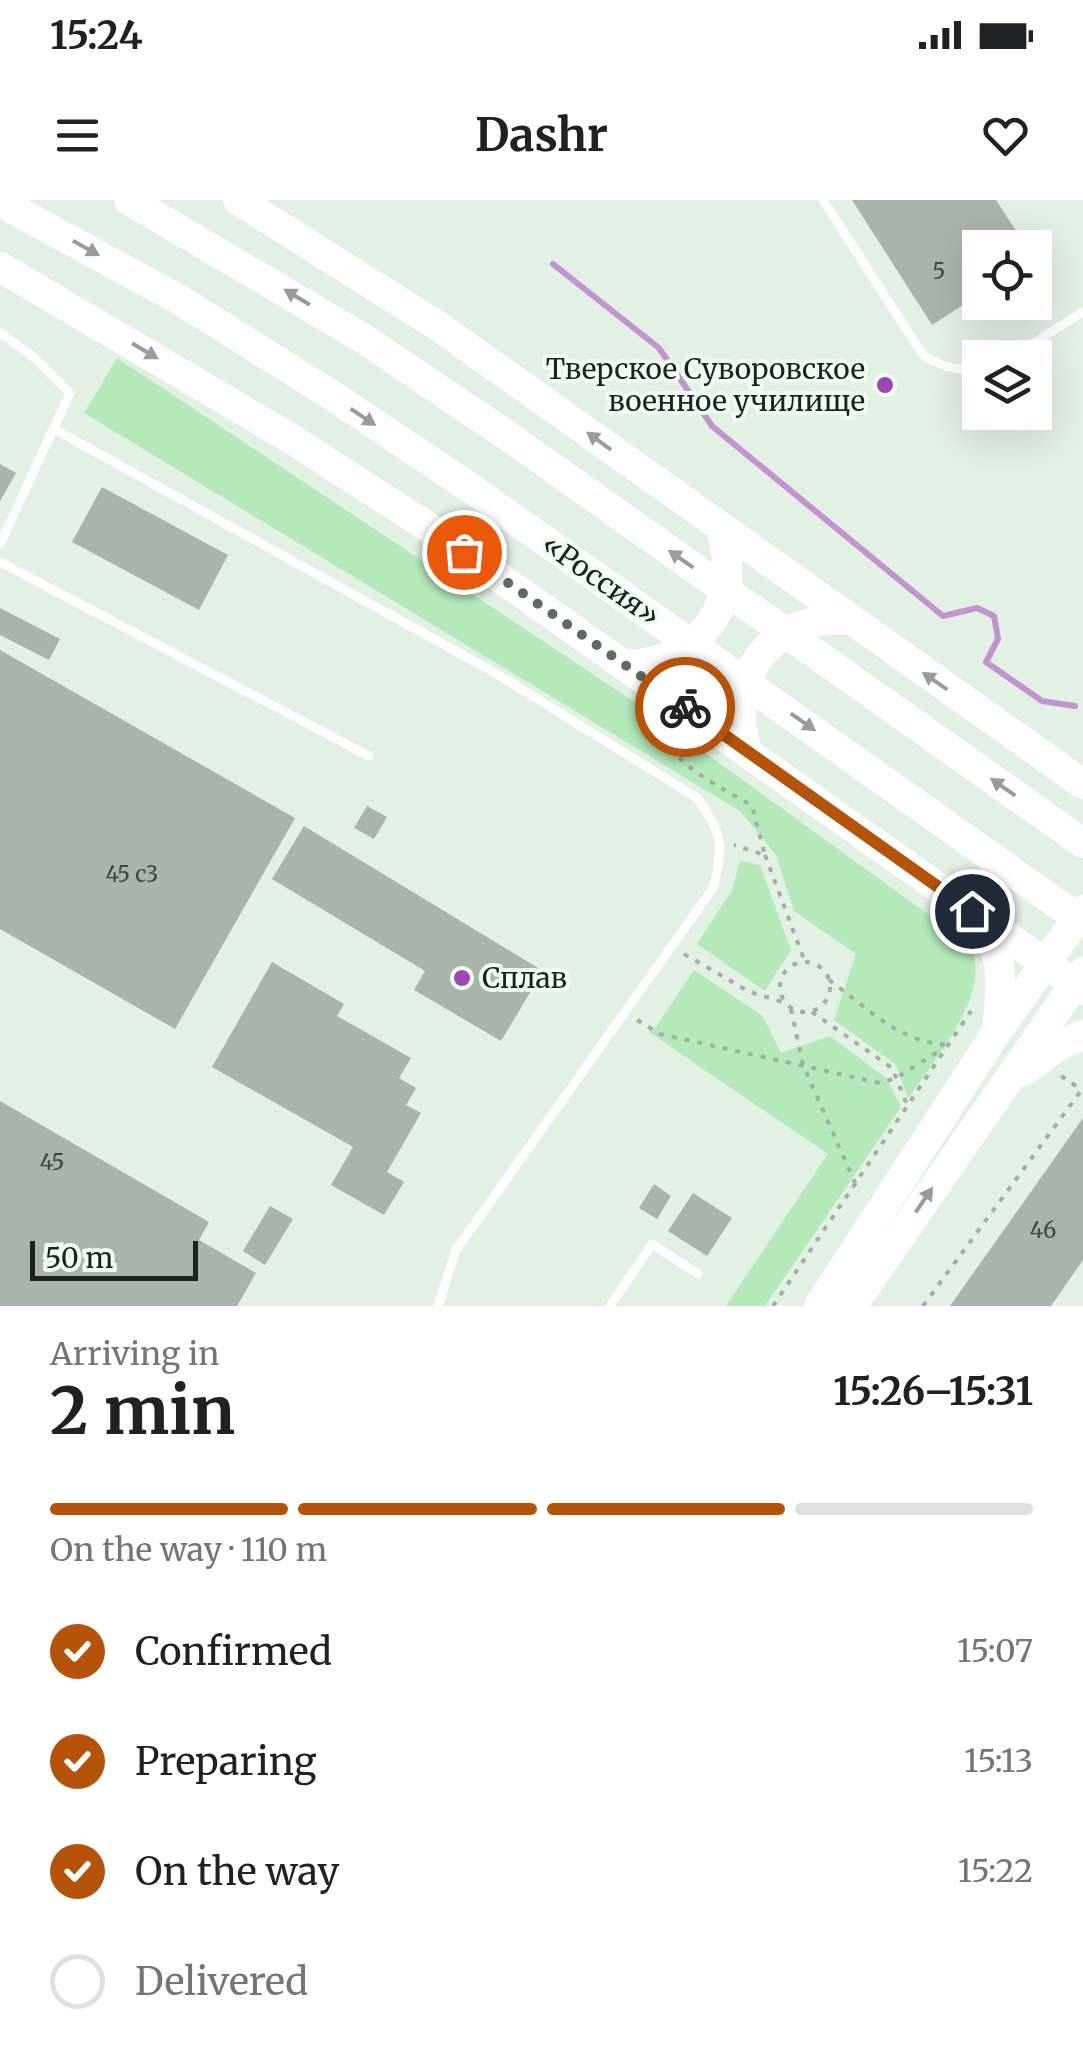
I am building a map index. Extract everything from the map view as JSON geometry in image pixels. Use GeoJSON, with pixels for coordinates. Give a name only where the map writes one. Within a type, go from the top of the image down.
{"type":"FeatureCollection","features":[{"type":"Feature","properties":{"kind":"main road"},"geometry":{"type":"LineString","coordinates":[[129,200],[290,293],[410,370],[1083,843]]}},
{"type":"Feature","properties":{"kind":"main road"},"geometry":{"type":"LineString","coordinates":[[238,200],[438,326],[1083,784]]}},
{"type":"Feature","properties":{"kind":"main road","name":"«Россия»"},"geometry":{"type":"LineString","coordinates":[[0,202],[180,300],[348,406],[815,730],[1083,922]]}},
{"type":"Feature","properties":{"kind":"main road"},"geometry":{"type":"LineString","coordinates":[[0,267],[290,438],[431,529],[1045,963],[1080,982],[1000,1090],[852,1306]]}},
{"type":"Feature","properties":{"kind":"main road"},"geometry":{"type":"LineString","coordinates":[[627,665],[655,662],[681,651],[712,622],[724,596],[728,568],[720,527]]}},
{"type":"Feature","properties":{"kind":"main road"},"geometry":{"type":"LineString","coordinates":[[746,751],[740,709],[746,681],[760,656],[793,629],[820,620],[849,620]]}},
{"type":"Feature","properties":{"kind":"main road"},"geometry":{"type":"LineString","coordinates":[[820,1306],[996,1033],[1083,910]]}},
{"type":"Feature","properties":{"kind":"main road"},"geometry":{"type":"LineString","coordinates":[[972,911],[989,934],[999,960],[1002,988],[996,1033]]}},
{"type":"Feature","properties":{"kind":"main road"},"geometry":{"type":"LineString","coordinates":[[1000,1090],[1060,1045],[1083,1036]]}},
{"type":"Feature","properties":{"kind":"lane"},"geometry":{"type":"LineString","coordinates":[[823,200],[923,354],[942,366],[962,372]]}},
{"type":"Feature","properties":{"kind":"lane"},"geometry":{"type":"LineString","coordinates":[[1038,340],[1083,312]]}},
{"type":"Feature","properties":{"kind":"lane"},"geometry":{"type":"LineString","coordinates":[[0,333],[34,356],[70,392],[0,544]]}},
{"type":"Feature","properties":{"kind":"lane"},"geometry":{"type":"LineString","coordinates":[[54,429],[497,674],[698,798],[714,819],[721,840],[713,888],[456,1250],[438,1306]]}},
{"type":"Feature","properties":{"kind":"lane"},"geometry":{"type":"LineString","coordinates":[[0,562],[369,756]]}},
{"type":"Feature","properties":{"kind":"lane"},"geometry":{"type":"LineString","coordinates":[[610,1306],[652,1244],[698,1274]]}},
{"type":"Feature","properties":{"kind":"path"},"geometry":{"type":"LineString","coordinates":[[662,714],[661,729],[669,748],[752,806],[765,855],[805,962]]}},
{"type":"Feature","properties":{"kind":"path"},"geometry":{"type":"LineString","coordinates":[[721,840],[765,855]]}},
{"type":"Feature","properties":{"kind":"path"},"geometry":{"type":"LineString","coordinates":[[672,946],[750,992],[784,1002],[792,1009],[811,1012],[892,1068],[908,1108]]}},
{"type":"Feature","properties":{"kind":"path"},"geometry":{"type":"LineString","coordinates":[[625,1012],[660,1034],[880,1082],[896,1078],[948,1046],[925,1044],[900,1034],[830,980],[818,965],[805,962],[790,966],[779,983],[784,1002]]}},
{"type":"Feature","properties":{"kind":"path"},"geometry":{"type":"LineString","coordinates":[[811,1012],[827,1000],[830,980]]}},
{"type":"Feature","properties":{"kind":"path"},"geometry":{"type":"LineString","coordinates":[[792,1009],[802,1066],[856,1185]]}},
{"type":"Feature","properties":{"kind":"path"},"geometry":{"type":"LineString","coordinates":[[923,1306],[1082,1089],[1048,1068]]}},
{"type":"Feature","properties":{"kind":"green space"},"geometry":{"type":"Polygon","coordinates":[[[117,358],[642,707],[969,944],[975,962],[968,1003],[908,1099],[896,1065],[834,1020],[856,954],[794,911],[776,855],[740,811],[84,413],[117,358]]]}},
{"type":"Feature","properties":{"kind":"green space"},"geometry":{"type":"Polygon","coordinates":[[[740,861],[760,865],[791,950],[765,991],[697,944],[732,890],[740,861]]]}},
{"type":"Feature","properties":{"kind":"green space"},"geometry":{"type":"Polygon","coordinates":[[[694,970],[763,1016],[781,1053],[830,1036],[886,1078],[901,1107],[765,1306],[726,1306],[828,1154],[649,1032],[694,970]]]}},
{"type":"Feature","properties":{"kind":"building"},"geometry":{"type":"Polygon","coordinates":[[[852,200],[996,200],[1015,230],[962,230],[962,306],[932,325],[852,200]]]}},
{"type":"Feature","properties":{"kind":"building"},"geometry":{"type":"Polygon","coordinates":[[[0,464],[16,473],[0,501],[0,464]]]}},
{"type":"Feature","properties":{"kind":"building"},"geometry":{"type":"Polygon","coordinates":[[[102,487],[228,555],[199,610],[72,542],[102,487]]]}},
{"type":"Feature","properties":{"kind":"building"},"geometry":{"type":"Polygon","coordinates":[[[0,608],[60,639],[49,660],[0,635],[0,608]]]}},
{"type":"Feature","properties":{"kind":"building"},"geometry":{"type":"Polygon","coordinates":[[[0,650],[295,818],[175,1029],[0,929],[0,650]]]}},
{"type":"Feature","properties":{"kind":"building"},"geometry":{"type":"Polygon","coordinates":[[[367,806],[387,817],[374,839],[354,828],[367,806]]]}},
{"type":"Feature","properties":{"kind":"building"},"geometry":{"type":"Polygon","coordinates":[[[304,826],[543,971],[501,1041],[414,990],[425,971],[272,879],[304,826]]]}},
{"type":"Feature","properties":{"kind":"building"},"geometry":{"type":"Polygon","coordinates":[[[272,962],[344,1004],[337,1016],[411,1058],[399,1078],[416,1088],[406,1105],[421,1113],[387,1172],[404,1182],[384,1215],[331,1185],[353,1147],[212,1067],[272,962]]]}},
{"type":"Feature","properties":{"kind":"building"},"geometry":{"type":"Polygon","coordinates":[[[0,1101],[209,1222],[199,1240],[256,1273],[237,1306],[0,1306],[0,1101]]]}},
{"type":"Feature","properties":{"kind":"building"},"geometry":{"type":"Polygon","coordinates":[[[1083,1118],[1083,1260],[1051,1306],[950,1306],[1083,1118]]]}},
{"type":"Feature","properties":{"kind":"building"},"geometry":{"type":"Polygon","coordinates":[[[654,1184],[671,1196],[657,1219],[639,1208],[654,1184]]]}},
{"type":"Feature","properties":{"kind":"building"},"geometry":{"type":"Polygon","coordinates":[[[693,1193],[732,1218],[707,1256],[668,1231],[693,1193]]]}},
{"type":"Feature","properties":{"kind":"building"},"geometry":{"type":"Polygon","coordinates":[[[270,1206],[293,1219],[265,1265],[243,1251],[270,1206]]]}},
{"type":"Feature","properties":{"kind":"waterway"},"geometry":{"type":"LineString","coordinates":[[553,264],[659,348],[712,426],[943,616],[977,608],[994,616],[998,639],[986,662],[1042,701],[1075,706]]}},
{"type":"Feature","properties":{"kind":"way so far"},"geometry":{"type":"LineString","coordinates":[[464,552],[685,707]]}},
{"type":"Feature","properties":{"kind":"place","name":"Тверское Суворовское военное училище"},"geometry":{"type":"Point","coordinates":[885,385]}},
{"type":"Feature","properties":{"kind":"place","name":"Сплав"},"geometry":{"type":"Point","coordinates":[462,978]}},
{"type":"Feature","properties":{"kind":"route"},"geometry":{"type":"LineString","coordinates":[[685,707],[972,911]]}}]}
